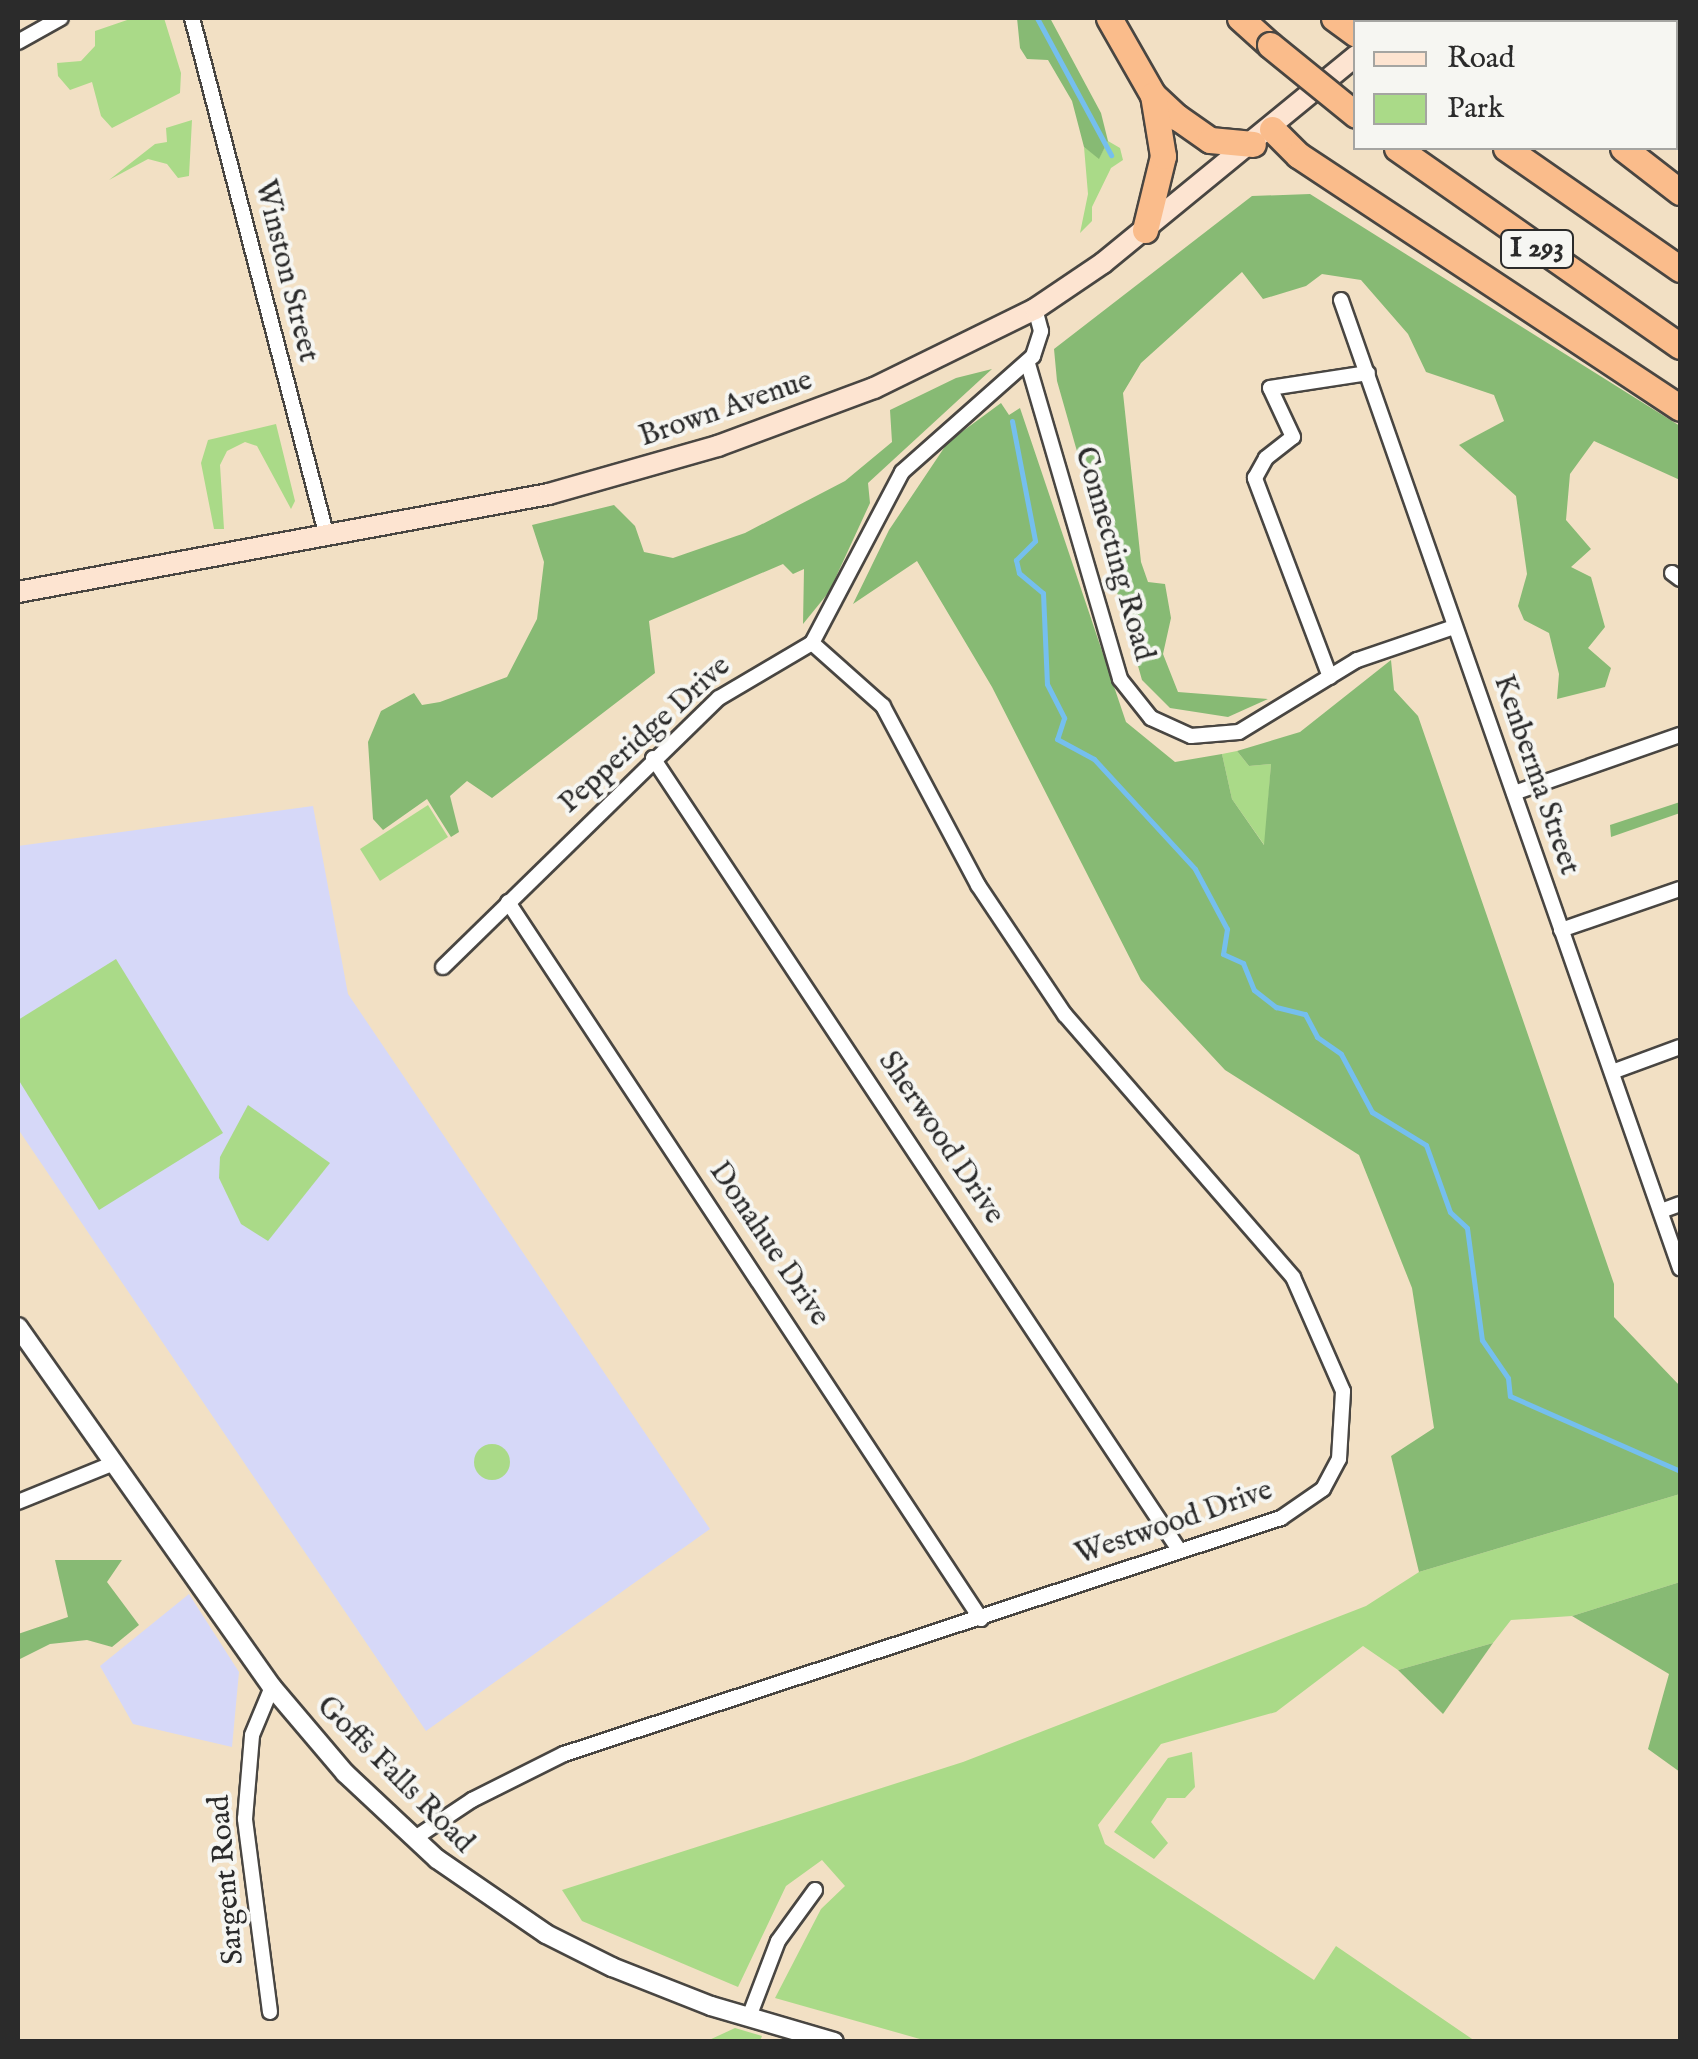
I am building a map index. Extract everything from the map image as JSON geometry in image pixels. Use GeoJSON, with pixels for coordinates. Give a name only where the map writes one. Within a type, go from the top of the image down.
{"type":"FeatureCollection","features":[{"type":"Feature","properties":{"kind":"highway"},"geometry":{"type":"LineString","coordinates":[[1109,18],[1154,95],[1198,134],[1262,136],[1298,155],[1680,408]]}},
{"type":"Feature","properties":{"kind":"highway"},"geometry":{"type":"LineString","coordinates":[[1240,18],[1353,112]]}},
{"type":"Feature","properties":{"kind":"highway"},"geometry":{"type":"LineString","coordinates":[[1145,230],[1163,156],[1154,95]]}},
{"type":"Feature","properties":{"kind":"highway","name":"I 293"},"geometry":{"type":"LineString","coordinates":[[1400,150],[1680,346]]}},
{"type":"Feature","properties":{"kind":"highway","name":"I 293"},"geometry":{"type":"LineString","coordinates":[[1509,150],[1680,269]]}},
{"type":"Feature","properties":{"kind":"highway"},"geometry":{"type":"LineString","coordinates":[[1626,150],[1680,192]]}},
{"type":"Feature","properties":{"kind":"main road","name":"Brown Avenue"},"geometry":{"type":"LineString","coordinates":[[18,592],[549,494],[718,446],[912,372],[1035,309],[1145,230],[1353,59]]}},
{"type":"Feature","properties":{"kind":"street"},"geometry":{"type":"LineString","coordinates":[[18,42],[61,18]]}},
{"type":"Feature","properties":{"kind":"street","name":"Winston Street"},"geometry":{"type":"LineString","coordinates":[[192,18],[327,537]]}},
{"type":"Feature","properties":{"kind":"street","name":"Kenberma Street"},"geometry":{"type":"LineString","coordinates":[[1342,300],[1680,1268]]}},
{"type":"Feature","properties":{"kind":"street"},"geometry":{"type":"LineString","coordinates":[[812,642],[902,472],[1028,364],[1041,331],[1035,309]]}},
{"type":"Feature","properties":{"kind":"street","name":"Connecting Road"},"geometry":{"type":"LineString","coordinates":[[1028,364],[1114,659],[1138,708],[1177,732],[1222,737],[1254,726],[1330,677],[1389,646],[1454,626]]}},
{"type":"Feature","properties":{"kind":"street"},"geometry":{"type":"LineString","coordinates":[[1330,677],[1255,478],[1266,458],[1293,437],[1270,388],[1368,372]]}},
{"type":"Feature","properties":{"kind":"street","name":"Pepperidge Drive"},"geometry":{"type":"LineString","coordinates":[[443,967],[653,758],[745,677],[812,642]]}},
{"type":"Feature","properties":{"kind":"street","name":"Westwood Drive"},"geometry":{"type":"LineString","coordinates":[[415,1838],[472,1800],[564,1754],[1281,1518],[1323,1489],[1343,1443],[1338,1375],[1275,1250],[1064,1014],[978,885],[883,706],[812,642]]}},
{"type":"Feature","properties":{"kind":"street"},"geometry":{"type":"LineString","coordinates":[[1514,793],[1680,735]]}},
{"type":"Feature","properties":{"kind":"street","name":"Sherwood Drive"},"geometry":{"type":"LineString","coordinates":[[653,758],[1179,1550]]}},
{"type":"Feature","properties":{"kind":"street"},"geometry":{"type":"LineString","coordinates":[[1561,930],[1680,889]]}},
{"type":"Feature","properties":{"kind":"street","name":"Donahue Drive"},"geometry":{"type":"LineString","coordinates":[[508,902],[981,1618]]}},
{"type":"Feature","properties":{"kind":"street"},"geometry":{"type":"LineString","coordinates":[[1612,1072],[1680,1047]]}},
{"type":"Feature","properties":{"kind":"street"},"geometry":{"type":"LineString","coordinates":[[1660,1211],[1680,1204]]}},
{"type":"Feature","properties":{"kind":"street","name":"Goffs Falls Road"},"geometry":{"type":"LineString","coordinates":[[18,1327],[272,1687],[345,1773],[415,1838],[463,1880],[546,1934],[625,1972],[749,2017],[834,2042]]}},
{"type":"Feature","properties":{"kind":"street"},"geometry":{"type":"LineString","coordinates":[[18,1502],[114,1463]]}},
{"type":"Feature","properties":{"kind":"street","name":"Sargent Road"},"geometry":{"type":"LineString","coordinates":[[270,2012],[245,1818],[252,1734],[272,1687]]}},
{"type":"Feature","properties":{"kind":"street"},"geometry":{"type":"LineString","coordinates":[[749,2017],[778,1941],[816,1890]]}},
{"type":"Feature","properties":{"kind":"shaded area"},"geometry":{"type":"Polygon","coordinates":[[[313,806],[348,994],[710,1529],[426,1731],[18,1129],[18,846],[313,806]]]}},
{"type":"Feature","properties":{"kind":"shaded area"},"geometry":{"type":"Polygon","coordinates":[[[189,1594],[239,1672],[232,1747],[133,1724],[100,1666],[189,1594]]]}},
{"type":"Feature","properties":{"kind":"green space"},"geometry":{"type":"Polygon","coordinates":[[[133,18],[164,18],[181,73],[180,93],[112,128],[101,116],[92,82],[70,90],[58,76],[57,63],[81,61],[95,46],[95,31],[133,18]]]}},
{"type":"Feature","properties":{"kind":"green space"},"geometry":{"type":"Polygon","coordinates":[[[1017,18],[1050,18],[1101,113],[1108,141],[1099,159],[1084,147],[1072,101],[1048,60],[1027,59],[1020,48],[1017,18]]]}},
{"type":"Feature","properties":{"kind":"green space"},"geometry":{"type":"Polygon","coordinates":[[[192,120],[189,176],[178,178],[167,164],[148,159],[109,180],[155,144],[167,142],[166,128],[192,120]]]}},
{"type":"Feature","properties":{"kind":"green space"},"geometry":{"type":"Polygon","coordinates":[[[1108,141],[1120,148],[1123,160],[1111,168],[1092,207],[1092,221],[1080,233],[1088,194],[1084,147],[1099,158],[1108,141]]]}},
{"type":"Feature","properties":{"kind":"green space"},"geometry":{"type":"Polygon","coordinates":[[[1310,194],[1680,426],[1680,480],[1594,441],[1570,474],[1566,520],[1591,549],[1571,567],[1591,577],[1605,627],[1588,648],[1611,668],[1605,687],[1557,699],[1559,674],[1549,633],[1524,620],[1518,606],[1527,574],[1516,496],[1459,445],[1504,421],[1494,395],[1426,372],[1408,334],[1361,280],[1322,274],[1306,286],[1263,299],[1242,272],[1141,363],[1123,393],[1141,562],[1148,582],[1165,584],[1171,618],[1163,654],[1178,692],[1268,699],[1228,717],[1170,708],[1142,680],[1057,381],[1054,349],[1252,196],[1310,194]]]}},
{"type":"Feature","properties":{"kind":"green space"},"geometry":{"type":"Polygon","coordinates":[[[992,369],[868,483],[870,503],[829,592],[803,624],[804,569],[793,574],[783,564],[649,621],[655,673],[492,798],[467,781],[450,796],[459,832],[451,837],[427,799],[383,830],[373,819],[368,742],[381,711],[414,693],[422,705],[440,702],[507,677],[537,619],[544,562],[532,525],[614,505],[635,526],[644,552],[673,558],[745,533],[845,481],[892,442],[890,410],[956,378],[992,369]]]}},
{"type":"Feature","properties":{"kind":"green space"},"geometry":{"type":"Polygon","coordinates":[[[1001,403],[1009,415],[1020,408],[1126,722],[1175,762],[1222,754],[1232,799],[1264,845],[1271,764],[1249,766],[1237,751],[1300,732],[1391,660],[1394,690],[1418,716],[1614,1284],[1614,1317],[1680,1386],[1680,1494],[1419,1572],[1391,1456],[1434,1428],[1412,1288],[1359,1155],[1225,1070],[1141,980],[992,687],[917,561],[853,604],[889,530],[948,442],[1001,403]]]}},
{"type":"Feature","properties":{"kind":"green space"},"geometry":{"type":"Polygon","coordinates":[[[276,424],[295,501],[291,509],[257,446],[245,442],[227,451],[220,465],[224,529],[214,529],[201,463],[208,440],[276,424]]]}},
{"type":"Feature","properties":{"kind":"green space"},"geometry":{"type":"Polygon","coordinates":[[[1237,751],[1249,766],[1271,764],[1265,846],[1232,799],[1222,754],[1237,751]]]}},
{"type":"Feature","properties":{"kind":"green space"},"geometry":{"type":"Polygon","coordinates":[[[1680,802],[1680,813],[1611,837],[1610,825],[1680,802]]]}},
{"type":"Feature","properties":{"kind":"green space"},"geometry":{"type":"Polygon","coordinates":[[[428,805],[448,837],[380,881],[360,849],[428,805]]]}},
{"type":"Feature","properties":{"kind":"green space"},"geometry":{"type":"Polygon","coordinates":[[[116,959],[223,1133],[99,1210],[18,1079],[18,1020],[116,959]]]}},
{"type":"Feature","properties":{"kind":"green space"},"geometry":{"type":"Polygon","coordinates":[[[248,1105],[330,1163],[268,1241],[241,1224],[219,1178],[220,1157],[248,1105]]]}},
{"type":"Feature","properties":{"kind":"green space"},"geometry":{"type":"Polygon","coordinates":[[[492,1444],[505,1449],[510,1462],[505,1475],[492,1480],[479,1475],[474,1462],[479,1449],[492,1444]]]}},
{"type":"Feature","properties":{"kind":"green space"},"geometry":{"type":"Polygon","coordinates":[[[1680,1494],[1680,1582],[1572,1616],[1511,1620],[1493,1643],[1398,1670],[1363,1646],[1276,1712],[1161,1744],[1098,1825],[1105,1844],[1314,1980],[1336,1946],[1475,2041],[927,2041],[775,1998],[821,1909],[845,1886],[822,1860],[786,1886],[738,1987],[582,1921],[562,1890],[963,1762],[1366,1606],[1419,1572],[1680,1494]]]}},
{"type":"Feature","properties":{"kind":"green space"},"geometry":{"type":"Polygon","coordinates":[[[55,1560],[122,1560],[107,1582],[139,1625],[112,1647],[87,1640],[50,1644],[18,1660],[18,1634],[68,1617],[55,1560]]]}},
{"type":"Feature","properties":{"kind":"green space"},"geometry":{"type":"Polygon","coordinates":[[[1680,1582],[1680,1772],[1648,1749],[1669,1674],[1572,1616],[1680,1582]]]}},
{"type":"Feature","properties":{"kind":"green space"},"geometry":{"type":"Polygon","coordinates":[[[1493,1643],[1443,1714],[1398,1670],[1493,1643]]]}},
{"type":"Feature","properties":{"kind":"green space"},"geometry":{"type":"Polygon","coordinates":[[[1192,1752],[1195,1787],[1185,1798],[1167,1798],[1151,1822],[1168,1843],[1154,1859],[1114,1832],[1168,1758],[1192,1752]]]}},
{"type":"Feature","properties":{"kind":"green space"},"geometry":{"type":"Polygon","coordinates":[[[735,2028],[762,2036],[760,2041],[707,2041],[735,2028]]]}},
{"type":"Feature","properties":{"kind":"waterway"},"geometry":{"type":"LineString","coordinates":[[1037,18],[1111,155]]}},
{"type":"Feature","properties":{"kind":"waterway"},"geometry":{"type":"LineString","coordinates":[[1012,421],[1035,541],[1016,560],[1019,573],[1043,593],[1047,684],[1064,718],[1057,739],[1094,759],[1195,869],[1227,929],[1223,954],[1243,963],[1254,990],[1276,1007],[1305,1014],[1317,1037],[1341,1054],[1372,1112],[1426,1145],[1450,1212],[1467,1228],[1482,1340],[1508,1378],[1510,1396],[1680,1471]]}}]}
